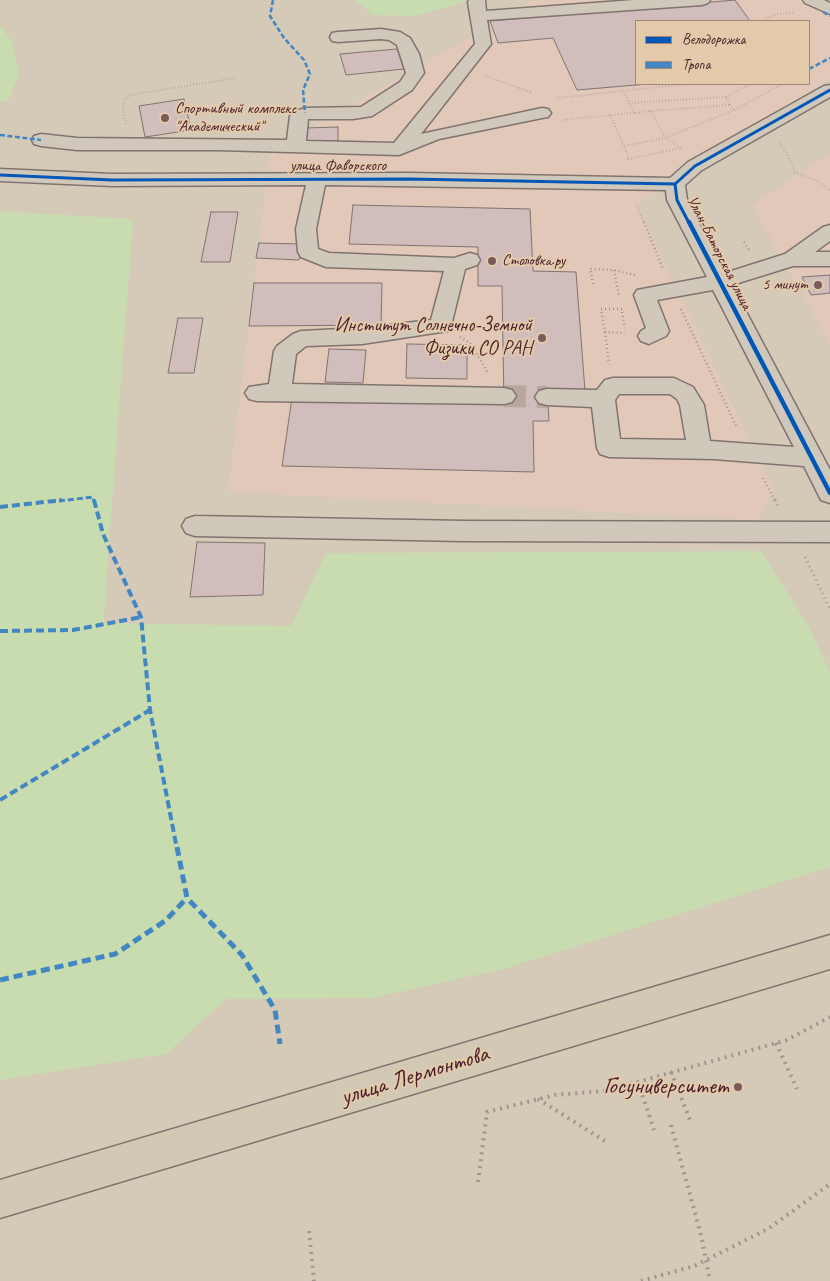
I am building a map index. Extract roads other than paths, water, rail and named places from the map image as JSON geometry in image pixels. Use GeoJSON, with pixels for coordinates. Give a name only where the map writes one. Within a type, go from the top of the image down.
{"type":"FeatureCollection","features":[{"type":"Feature","properties":{"kind":"main road","name":"улица Лермонтова"},"geometry":{"type":"LineString","coordinates":[[0,1199],[830,952]]}},
{"type":"Feature","properties":{"kind":"street"},"geometry":{"type":"LineString","coordinates":[[399,149],[483,44],[481,8],[702,0]]}},
{"type":"Feature","properties":{"kind":"street"},"geometry":{"type":"LineString","coordinates":[[810,0],[830,9]]}},
{"type":"Feature","properties":{"kind":"street"},"geometry":{"type":"LineString","coordinates":[[296,146],[300,116],[305,112],[353,114],[366,112],[406,86],[415,73],[410,54],[404,42],[394,36],[381,34],[338,37]]}},
{"type":"Feature","properties":{"kind":"street","name":"Улан-Баторская улица"},"geometry":{"type":"LineString","coordinates":[[830,90],[695,166],[675,184],[677,200],[830,493]]}},
{"type":"Feature","properties":{"kind":"street"},"geometry":{"type":"LineString","coordinates":[[41,140],[76,144],[399,149],[434,135],[541,105]]}},
{"type":"Feature","properties":{"kind":"street"},"geometry":{"type":"LineString","coordinates":[[399,149],[409,179]]}},
{"type":"Feature","properties":{"kind":"street","name":"улица Фаворского"},"geometry":{"type":"LineString","coordinates":[[0,176],[112,180],[409,179],[675,184]]}},
{"type":"Feature","properties":{"kind":"street"},"geometry":{"type":"LineString","coordinates":[[280,392],[285,351],[301,339],[362,336],[440,326],[463,263],[326,260],[308,252],[306,228],[317,179]]}},
{"type":"Feature","properties":{"kind":"street"},"geometry":{"type":"LineString","coordinates":[[792,259],[830,231]]}},
{"type":"Feature","properties":{"kind":"street"},"geometry":{"type":"LineString","coordinates":[[649,336],[658,331],[642,285],[672,291],[719,282],[792,259],[830,259]]}},
{"type":"Feature","properties":{"kind":"street"},"geometry":{"type":"LineString","coordinates":[[699,449],[692,405],[685,393],[674,386],[613,386],[603,399],[609,448],[699,449],[812,458]]}},
{"type":"Feature","properties":{"kind":"street"},"geometry":{"type":"LineString","coordinates":[[257,393],[500,396]]}},
{"type":"Feature","properties":{"kind":"street"},"geometry":{"type":"LineString","coordinates":[[547,397],[603,399]]}},
{"type":"Feature","properties":{"kind":"street"},"geometry":{"type":"LineString","coordinates":[[195,526],[464,531],[830,532]]}},
{"type":"Feature","properties":{"kind":"tunnel"},"geometry":{"type":"LineString","coordinates":[[504,396],[547,397]]}},
{"type":"Feature","properties":{"kind":"place","name":"Спортивный комплекс \"Академический\""},"geometry":{"type":"Point","coordinates":[165,118]}},
{"type":"Feature","properties":{"kind":"place","name":"Столовка.ру"},"geometry":{"type":"Point","coordinates":[492,261]}},
{"type":"Feature","properties":{"kind":"place","name":"5 минут"},"geometry":{"type":"Point","coordinates":[818,285]}},
{"type":"Feature","properties":{"kind":"place","name":"Институт Солнечно-Земной Физики СО РАН"},"geometry":{"type":"Point","coordinates":[542,338]}},
{"type":"Feature","properties":{"kind":"place","name":"Госуниверситет"},"geometry":{"type":"Point","coordinates":[738,1087]}}]}
